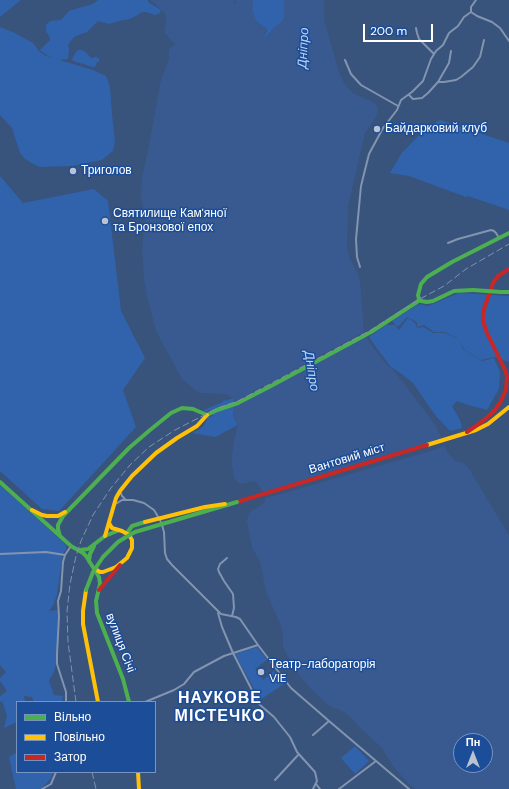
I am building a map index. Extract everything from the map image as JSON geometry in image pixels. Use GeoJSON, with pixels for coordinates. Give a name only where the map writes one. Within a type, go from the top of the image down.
{"type":"FeatureCollection","features":[{"type":"Feature","properties":{"kind":"main road"},"geometry":{"type":"LineString","coordinates":[[419,301],[419,288],[427,277],[452,262],[509,233]]}},
{"type":"Feature","properties":{"kind":"main road"},"geometry":{"type":"LineString","coordinates":[[462,435],[483,421],[494,411],[500,403],[506,390],[506,370],[492,344],[483,321],[483,316],[493,283],[498,276],[509,269]]}},
{"type":"Feature","properties":{"kind":"main road"},"geometry":{"type":"LineString","coordinates":[[62,539],[59,535],[58,525],[63,516],[129,448],[171,414],[182,408],[187,408],[206,414],[238,403],[371,332],[419,301],[433,301],[454,291],[474,290],[509,292]]}},
{"type":"Feature","properties":{"kind":"main road"},"geometry":{"type":"LineString","coordinates":[[462,435],[488,424],[509,407]]}},
{"type":"Feature","properties":{"kind":"main road"},"geometry":{"type":"LineString","coordinates":[[105,536],[113,506],[120,491],[132,476],[146,462],[177,438],[197,426],[205,418],[206,414]]}},
{"type":"Feature","properties":{"kind":"main road","name":"Вантовий міст"},"geometry":{"type":"LineString","coordinates":[[237,502],[462,435]]}},
{"type":"Feature","properties":{"kind":"main road"},"geometry":{"type":"LineString","coordinates":[[0,482],[62,539],[86,556],[93,568],[97,571],[103,572],[124,562]]}},
{"type":"Feature","properties":{"kind":"main road"},"geometry":{"type":"LineString","coordinates":[[127,534],[132,526],[205,507],[237,502]]}},
{"type":"Feature","properties":{"kind":"main road"},"geometry":{"type":"LineString","coordinates":[[98,701],[85,638],[83,611],[86,590],[93,572],[103,557],[118,542],[135,532],[237,502]]}},
{"type":"Feature","properties":{"kind":"main road"},"geometry":{"type":"LineString","coordinates":[[27,506],[35,512],[47,516],[58,516],[68,511]]}},
{"type":"Feature","properties":{"kind":"main road"},"geometry":{"type":"LineString","coordinates":[[98,591],[124,562],[130,553],[132,544],[130,537],[127,534],[119,530],[114,530],[110,527],[109,520]]}},
{"type":"Feature","properties":{"kind":"main road"},"geometry":{"type":"LineString","coordinates":[[79,550],[88,549],[105,536],[119,530]]}},
{"type":"Feature","properties":{"kind":"main road"},"geometry":{"type":"LineString","coordinates":[[89,562],[90,554],[96,543]]}},
{"type":"Feature","properties":{"kind":"main road","name":"вулиця Січі"},"geometry":{"type":"LineString","coordinates":[[93,568],[100,580],[96,601],[97,613],[123,679],[129,701]]}},
{"type":"Feature","properties":{"kind":"main road"},"geometry":{"type":"LineString","coordinates":[[138,773],[139,789]]}},
{"type":"Feature","properties":{"kind":"street"},"geometry":{"type":"LineString","coordinates":[[360,267],[357,257],[356,239],[361,186],[369,154],[383,128],[392,118],[403,99],[415,90],[423,81],[434,54],[443,44],[449,33],[458,26],[464,17],[470,12],[471,7],[476,0]]}},
{"type":"Feature","properties":{"kind":"street"},"geometry":{"type":"LineString","coordinates":[[470,12],[492,22],[500,28],[509,41]]}},
{"type":"Feature","properties":{"kind":"street"},"geometry":{"type":"LineString","coordinates":[[416,28],[420,39],[434,54]]}},
{"type":"Feature","properties":{"kind":"street"},"geometry":{"type":"LineString","coordinates":[[438,82],[456,80],[473,67],[480,57],[484,40]]}},
{"type":"Feature","properties":{"kind":"street"},"geometry":{"type":"LineString","coordinates":[[408,95],[413,99],[422,98],[428,93],[438,82],[449,64],[451,51]]}},
{"type":"Feature","properties":{"kind":"street"},"geometry":{"type":"LineString","coordinates":[[345,60],[352,74],[361,85],[398,106]]}},
{"type":"Feature","properties":{"kind":"street"},"geometry":{"type":"LineString","coordinates":[[448,243],[491,230],[494,230],[499,238]]}},
{"type":"Feature","properties":{"kind":"street"},"geometry":{"type":"LineString","coordinates":[[120,491],[126,500]]}},
{"type":"Feature","properties":{"kind":"street"},"geometry":{"type":"LineString","coordinates":[[113,506],[117,502],[133,500],[154,510],[162,525],[164,532],[164,548],[167,559],[172,565],[218,611],[222,614],[240,619],[291,688],[409,789]]}},
{"type":"Feature","properties":{"kind":"street"},"geometry":{"type":"LineString","coordinates":[[66,701],[66,692],[58,669],[58,601],[61,590],[63,562],[65,555],[71,546]]}},
{"type":"Feature","properties":{"kind":"street"},"geometry":{"type":"LineString","coordinates":[[0,554],[46,552],[65,555]]}},
{"type":"Feature","properties":{"kind":"street"},"geometry":{"type":"LineString","coordinates":[[227,558],[222,562],[218,569],[233,594],[234,608],[232,616]]}},
{"type":"Feature","properties":{"kind":"street"},"geometry":{"type":"LineString","coordinates":[[218,611],[222,627],[233,653],[259,704],[274,717],[290,737],[299,754],[315,772],[317,781],[313,789]]}},
{"type":"Feature","properties":{"kind":"street"},"geometry":{"type":"LineString","coordinates":[[147,701],[174,690],[184,684],[194,672],[224,656],[258,644]]}},
{"type":"Feature","properties":{"kind":"street"},"geometry":{"type":"LineString","coordinates":[[313,735],[329,721]]}},
{"type":"Feature","properties":{"kind":"street"},"geometry":{"type":"LineString","coordinates":[[275,780],[299,754]]}},
{"type":"Feature","properties":{"kind":"street"},"geometry":{"type":"LineString","coordinates":[[339,789],[376,761]]}},
{"type":"Feature","properties":{"kind":"street"},"geometry":{"type":"LineString","coordinates":[[42,789],[51,784],[56,773]]}},
{"type":"Feature","properties":{"kind":"street"},"geometry":{"type":"LineString","coordinates":[[316,784],[320,789]]}},
{"type":"Feature","properties":{"kind":"shaded area"},"geometry":{"type":"Polygon","coordinates":[[[0,0],[21,0],[0,17],[0,0]]]}},
{"type":"Feature","properties":{"kind":"shaded area"},"geometry":{"type":"Polygon","coordinates":[[[98,0],[148,0],[148,2],[161,10],[160,13],[155,15],[142,12],[129,19],[109,24],[98,21],[87,32],[74,37],[68,45],[68,59],[58,60],[48,56],[40,50],[50,40],[49,35],[46,32],[46,25],[50,21],[61,20],[69,11],[93,4],[98,0]]]}},
{"type":"Feature","properties":{"kind":"shaded area"},"geometry":{"type":"Polygon","coordinates":[[[253,0],[284,0],[283,21],[266,37],[263,37],[267,31],[266,28],[255,19],[253,13],[253,0]]]}},
{"type":"Feature","properties":{"kind":"shaded area"},"geometry":{"type":"Polygon","coordinates":[[[0,27],[33,43],[39,51],[46,56],[93,70],[106,76],[110,87],[115,141],[113,151],[102,160],[72,166],[40,167],[25,159],[20,153],[12,128],[0,115],[0,27]]]}},
{"type":"Feature","properties":{"kind":"shaded area"},"geometry":{"type":"Polygon","coordinates":[[[78,50],[86,52],[91,58],[99,58],[99,62],[97,62],[95,67],[93,67],[73,61],[72,59],[78,50]]]}},
{"type":"Feature","properties":{"kind":"shaded area"},"geometry":{"type":"Polygon","coordinates":[[[440,120],[509,143],[509,210],[468,196],[466,197],[409,176],[390,173],[401,154],[424,130],[440,120]]]}},
{"type":"Feature","properties":{"kind":"shaded area"},"geometry":{"type":"Polygon","coordinates":[[[0,176],[23,203],[94,189],[108,201],[121,311],[145,358],[123,390],[136,427],[59,511],[42,509],[0,471],[0,176]]]}},
{"type":"Feature","properties":{"kind":"shaded area"},"geometry":{"type":"Polygon","coordinates":[[[459,293],[509,296],[509,362],[494,357],[481,360],[464,349],[459,341],[463,349],[482,361],[494,358],[500,372],[499,389],[487,410],[457,401],[452,406],[461,422],[462,428],[450,431],[435,415],[413,383],[391,367],[369,337],[386,325],[395,325],[399,330],[408,318],[415,323],[417,328],[424,327],[433,333],[445,333],[458,339],[445,332],[434,332],[424,325],[417,327],[417,322],[407,317],[398,327],[392,321],[419,304],[428,306],[459,293]]]}},
{"type":"Feature","properties":{"kind":"shaded area"},"geometry":{"type":"Polygon","coordinates":[[[224,399],[226,401],[233,399],[233,415],[238,425],[215,437],[192,433],[202,428],[208,417],[213,416],[210,410],[205,412],[204,410],[223,402],[224,399]]]}},
{"type":"Feature","properties":{"kind":"shaded area"},"geometry":{"type":"Polygon","coordinates":[[[0,485],[66,545],[66,550],[62,555],[57,594],[54,604],[49,611],[58,610],[57,659],[54,672],[49,681],[54,695],[63,696],[62,701],[34,701],[32,697],[24,696],[25,701],[16,701],[16,722],[4,728],[7,715],[2,701],[0,702],[0,696],[7,691],[0,681],[0,678],[6,672],[0,665],[0,485]]]}},
{"type":"Feature","properties":{"kind":"shaded area"},"geometry":{"type":"Polygon","coordinates":[[[257,647],[267,660],[255,669],[263,680],[274,671],[284,684],[260,700],[235,654],[257,647]]]}},
{"type":"Feature","properties":{"kind":"shaded area"},"geometry":{"type":"Polygon","coordinates":[[[355,746],[369,761],[355,774],[341,758],[355,746]]]}},
{"type":"Feature","properties":{"kind":"shaded area"},"geometry":{"type":"Polygon","coordinates":[[[16,753],[16,773],[53,773],[51,778],[40,789],[16,789],[9,757],[16,753]]]}},
{"type":"Feature","properties":{"kind":"water","name":"Дніпро"},"geometry":{"type":"Polygon","coordinates":[[[150,0],[234,0],[253,0],[253,13],[255,19],[267,29],[263,36],[266,37],[283,21],[284,0],[324,0],[325,24],[340,75],[346,86],[353,93],[373,102],[377,106],[377,115],[365,133],[348,207],[347,248],[350,259],[360,281],[364,332],[368,340],[385,363],[403,382],[436,426],[448,453],[456,462],[462,462],[468,467],[509,535],[509,789],[416,789],[408,783],[393,766],[382,748],[349,716],[344,712],[328,705],[311,689],[299,675],[285,651],[281,626],[266,592],[260,561],[252,548],[247,521],[252,510],[263,504],[265,499],[256,482],[253,481],[243,484],[239,483],[234,478],[232,456],[238,425],[234,420],[233,415],[233,399],[228,395],[223,394],[200,393],[182,379],[156,331],[147,296],[144,280],[142,251],[145,217],[141,197],[142,177],[161,79],[169,60],[169,50],[175,45],[164,32],[166,21],[165,13],[150,0]]]}},
{"type":"Feature","properties":{"kind":"pier"},"geometry":{"type":"Polygon","coordinates":[[[366,331],[368,335],[241,404],[232,407],[231,403],[366,331]]]}},
{"type":"Feature","properties":{"kind":"pier"},"geometry":{"type":"Polygon","coordinates":[[[444,438],[447,445],[434,450],[263,499],[260,493],[444,438]]]}},
{"type":"Feature","properties":{"kind":"railway"},"geometry":{"type":"LineString","coordinates":[[76,701],[68,642],[67,611],[70,584],[76,556],[93,515],[111,488],[130,465],[149,447],[175,430],[218,408],[238,401],[371,330],[418,300],[444,286],[466,269],[509,244]]}},
{"type":"Feature","properties":{"kind":"railway"},"geometry":{"type":"LineString","coordinates":[[92,773],[96,789]]}},
{"type":"Feature","properties":{"kind":"traffic: fast"},"geometry":{"type":"LineString","coordinates":[[473,290],[454,291],[433,301],[427,302],[421,301],[418,295],[421,284],[427,277],[452,262],[509,233]]}},
{"type":"Feature","properties":{"kind":"traffic: fast"},"geometry":{"type":"LineString","coordinates":[[473,290],[501,292]]}},
{"type":"Feature","properties":{"kind":"traffic: fast"},"geometry":{"type":"LineString","coordinates":[[501,292],[509,292]]}},
{"type":"Feature","properties":{"kind":"traffic: fast"},"geometry":{"type":"LineString","coordinates":[[207,415],[238,403],[271,386],[371,332],[420,300]]}},
{"type":"Feature","properties":{"kind":"traffic: fast"},"geometry":{"type":"LineString","coordinates":[[60,536],[58,525],[63,516],[129,448],[150,430],[171,413],[182,408],[193,409],[207,415]]}},
{"type":"Feature","properties":{"kind":"traffic: fast"},"geometry":{"type":"LineString","coordinates":[[0,482],[71,546],[83,553],[99,577],[100,584],[96,601],[97,613],[123,679],[129,701]]}},
{"type":"Feature","properties":{"kind":"traffic: fast"},"geometry":{"type":"LineString","coordinates":[[86,590],[93,572],[103,557],[118,542],[126,537],[135,532],[237,502]]}},
{"type":"Feature","properties":{"kind":"traffic: fast"},"geometry":{"type":"LineString","coordinates":[[127,533],[132,526],[145,522]]}},
{"type":"Feature","properties":{"kind":"traffic: fast"},"geometry":{"type":"LineString","coordinates":[[80,550],[88,549],[105,536],[117,531]]}},
{"type":"Feature","properties":{"kind":"traffic: fast"},"geometry":{"type":"LineString","coordinates":[[89,561],[90,554],[94,546]]}},
{"type":"Feature","properties":{"kind":"traffic: slow"},"geometry":{"type":"LineString","coordinates":[[427,445],[476,430],[488,424],[509,407]]}},
{"type":"Feature","properties":{"kind":"traffic: slow"},"geometry":{"type":"LineString","coordinates":[[105,536],[116,498],[132,476],[156,453],[197,426],[207,415]]}},
{"type":"Feature","properties":{"kind":"traffic: slow"},"geometry":{"type":"LineString","coordinates":[[145,522],[205,507],[225,504]]}},
{"type":"Feature","properties":{"kind":"traffic: slow"},"geometry":{"type":"LineString","coordinates":[[32,510],[47,516],[58,516],[65,512]]}},
{"type":"Feature","properties":{"kind":"traffic: slow"},"geometry":{"type":"LineString","coordinates":[[95,569],[103,572],[116,567],[127,558],[132,548],[132,540],[129,535],[112,528],[109,523]]}},
{"type":"Feature","properties":{"kind":"traffic: slow"},"geometry":{"type":"LineString","coordinates":[[86,590],[83,624],[98,701]]}},
{"type":"Feature","properties":{"kind":"traffic: slow"},"geometry":{"type":"LineString","coordinates":[[138,773],[139,789]]}},
{"type":"Feature","properties":{"kind":"traffic: jam"},"geometry":{"type":"LineString","coordinates":[[467,432],[494,411],[500,403],[506,390],[507,376],[487,333],[483,316],[493,283],[498,276],[509,269]]}},
{"type":"Feature","properties":{"kind":"traffic: jam"},"geometry":{"type":"LineString","coordinates":[[237,502],[427,445]]}},
{"type":"Feature","properties":{"kind":"traffic: jam"},"geometry":{"type":"LineString","coordinates":[[99,590],[120,565]]}},
{"type":"Feature","properties":{"kind":"place","name":"Байдарковий клуб"},"geometry":{"type":"Point","coordinates":[377,129]}},
{"type":"Feature","properties":{"kind":"place","name":"Триголов"},"geometry":{"type":"Point","coordinates":[73,171]}},
{"type":"Feature","properties":{"kind":"place","name":"Святилище Кам'яної та Бронзової епох"},"geometry":{"type":"Point","coordinates":[105,221]}},
{"type":"Feature","properties":{"kind":"place","name":"Театр-лабораторія VIE"},"geometry":{"type":"Point","coordinates":[261,672]}},
{"type":"Feature","properties":{"kind":"district","name":"НАУКОВЕ МІСТЕЧКО"},"geometry":{"type":"Point","coordinates":[220,708]}}]}
